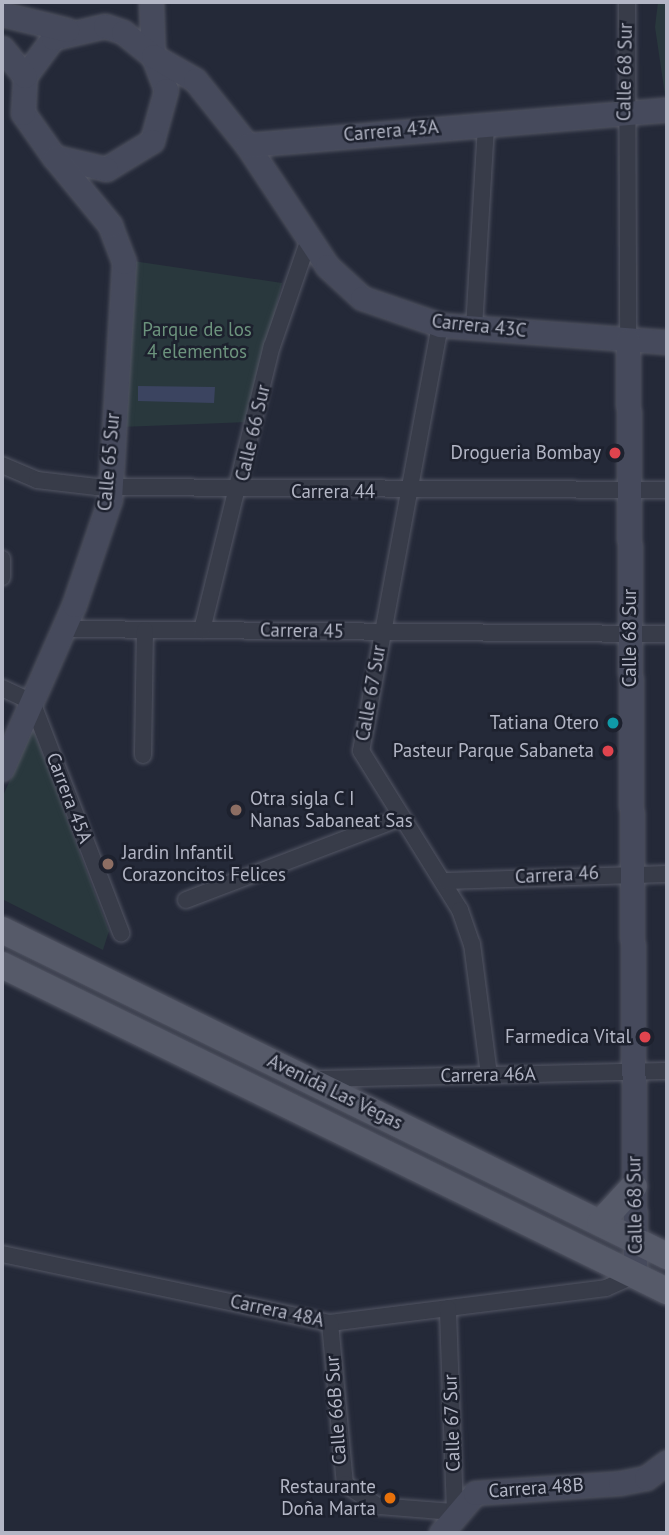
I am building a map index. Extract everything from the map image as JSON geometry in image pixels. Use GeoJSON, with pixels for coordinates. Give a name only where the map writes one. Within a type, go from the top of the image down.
{"type":"FeatureCollection","features":[{"type":"Feature","properties":{"kind":"main road","name":"Avenida Las Vegas"},"geometry":{"type":"LineString","coordinates":[[2,930],[667,1256]]}},
{"type":"Feature","properties":{"kind":"main road","name":"Avenida Las Vegas"},"geometry":{"type":"LineString","coordinates":[[2,965],[667,1291]]}},
{"type":"Feature","properties":{"kind":"main road"},"geometry":{"type":"LineString","coordinates":[[600,1223],[635,1186]]}},
{"type":"Feature","properties":{"kind":"street"},"geometry":{"type":"LineString","coordinates":[[67,30],[41,48],[25,76],[23,113],[54,158],[106,169],[152,141],[166,99],[153,56],[151,2]]}},
{"type":"Feature","properties":{"kind":"street","name":"Calle 68 Sur"},"geometry":{"type":"LineString","coordinates":[[627,2],[623,114],[628,340],[635,1275]]}},
{"type":"Feature","properties":{"kind":"street"},"geometry":{"type":"LineString","coordinates":[[2,14],[67,30],[114,29],[195,80],[247,145]]}},
{"type":"Feature","properties":{"kind":"street"},"geometry":{"type":"LineString","coordinates":[[2,48],[25,76]]}},
{"type":"Feature","properties":{"kind":"street","name":"Carrera 43A"},"geometry":{"type":"LineString","coordinates":[[247,145],[667,110]]}},
{"type":"Feature","properties":{"kind":"street"},"geometry":{"type":"LineString","coordinates":[[474,328],[486,124]]}},
{"type":"Feature","properties":{"kind":"street","name":"Carrera 43C"},"geometry":{"type":"LineString","coordinates":[[247,145],[327,266],[362,298],[440,325],[667,342]]}},
{"type":"Feature","properties":{"kind":"street","name":"Calle 65 Sur"},"geometry":{"type":"LineString","coordinates":[[2,768],[64,629],[108,507],[110,487],[124,262],[110,225],[54,158]]}},
{"type":"Feature","properties":{"kind":"street","name":"Calle 66 Sur"},"geometry":{"type":"LineString","coordinates":[[202,630],[240,489],[272,346],[309,239]]}},
{"type":"Feature","properties":{"kind":"street","name":"Calle 67 Sur"},"geometry":{"type":"LineString","coordinates":[[440,325],[412,492],[382,632],[361,751],[401,818],[446,881],[472,944],[489,1075]]}},
{"type":"Feature","properties":{"kind":"street","name":"Carrera 44"},"geometry":{"type":"LineString","coordinates":[[2,465],[37,480],[110,487],[412,492],[667,490]]}},
{"type":"Feature","properties":{"kind":"street"},"geometry":{"type":"LineString","coordinates":[[2,559],[2,577]]}},
{"type":"Feature","properties":{"kind":"street","name":"Carrera 45"},"geometry":{"type":"LineString","coordinates":[[64,629],[667,634]]}},
{"type":"Feature","properties":{"kind":"street"},"geometry":{"type":"LineString","coordinates":[[143,755],[145,630]]}},
{"type":"Feature","properties":{"kind":"street"},"geometry":{"type":"LineString","coordinates":[[2,688],[32,702]]}},
{"type":"Feature","properties":{"kind":"street","name":"Carrera 45A"},"geometry":{"type":"LineString","coordinates":[[32,702],[121,933]]}},
{"type":"Feature","properties":{"kind":"street"},"geometry":{"type":"LineString","coordinates":[[186,900],[401,818]]}},
{"type":"Feature","properties":{"kind":"street","name":"Carrera 46"},"geometry":{"type":"LineString","coordinates":[[446,881],[632,871],[667,873]]}},
{"type":"Feature","properties":{"kind":"street","name":"Carrera 46A"},"geometry":{"type":"LineString","coordinates":[[308,1079],[667,1071]]}},
{"type":"Feature","properties":{"kind":"street","name":"Carrera 48A"},"geometry":{"type":"LineString","coordinates":[[2,1254],[330,1323],[606,1288],[635,1275]]}},
{"type":"Feature","properties":{"kind":"street","name":"Calle 67 Sur"},"geometry":{"type":"LineString","coordinates":[[448,1308],[455,1512]]}},
{"type":"Feature","properties":{"kind":"street","name":"Calle 66B Sur"},"geometry":{"type":"LineString","coordinates":[[330,1323],[340,1470],[353,1493],[378,1506],[455,1512]]}},
{"type":"Feature","properties":{"kind":"street","name":"Carrera 48B"},"geometry":{"type":"LineString","coordinates":[[455,1512],[491,1489],[646,1478],[667,1462]]}},
{"type":"Feature","properties":{"kind":"street"},"geometry":{"type":"LineString","coordinates":[[441,1533],[455,1512]]}},
{"type":"Feature","properties":{"kind":"green space"},"geometry":{"type":"Polygon","coordinates":[[[658,2],[667,2],[665,95],[655,27],[658,2]]]}},
{"type":"Feature","properties":{"kind":"green space","name":"Parque de los 4 elementos"},"geometry":{"type":"Polygon","coordinates":[[[133,261],[282,283],[249,422],[121,427],[133,261]]]}},
{"type":"Feature","properties":{"kind":"green space"},"geometry":{"type":"Polygon","coordinates":[[[33,729],[109,931],[103,950],[2,899],[2,798],[33,729]]]}},
{"type":"Feature","properties":{"kind":"water"},"geometry":{"type":"Polygon","coordinates":[[[138,386],[215,387],[214,403],[138,401],[138,386]]]}},
{"type":"Feature","properties":{"kind":"place","name":"Drogueria Bombay"},"geometry":{"type":"Point","coordinates":[615,453]}},
{"type":"Feature","properties":{"kind":"place","name":"Tatiana Otero"},"geometry":{"type":"Point","coordinates":[613,723]}},
{"type":"Feature","properties":{"kind":"place","name":"Pasteur Parque Sabaneta"},"geometry":{"type":"Point","coordinates":[608,751]}},
{"type":"Feature","properties":{"kind":"place","name":"Otra sigla C I Nanas Sabaneat Sas"},"geometry":{"type":"Point","coordinates":[236,810]}},
{"type":"Feature","properties":{"kind":"place","name":"Jardin Infantil Corazoncitos Felices"},"geometry":{"type":"Point","coordinates":[108,864]}},
{"type":"Feature","properties":{"kind":"place","name":"Farmedica Vital"},"geometry":{"type":"Point","coordinates":[645,1037]}},
{"type":"Feature","properties":{"kind":"place","name":"Restaurante Doña Marta"},"geometry":{"type":"Point","coordinates":[390,1498]}}]}
